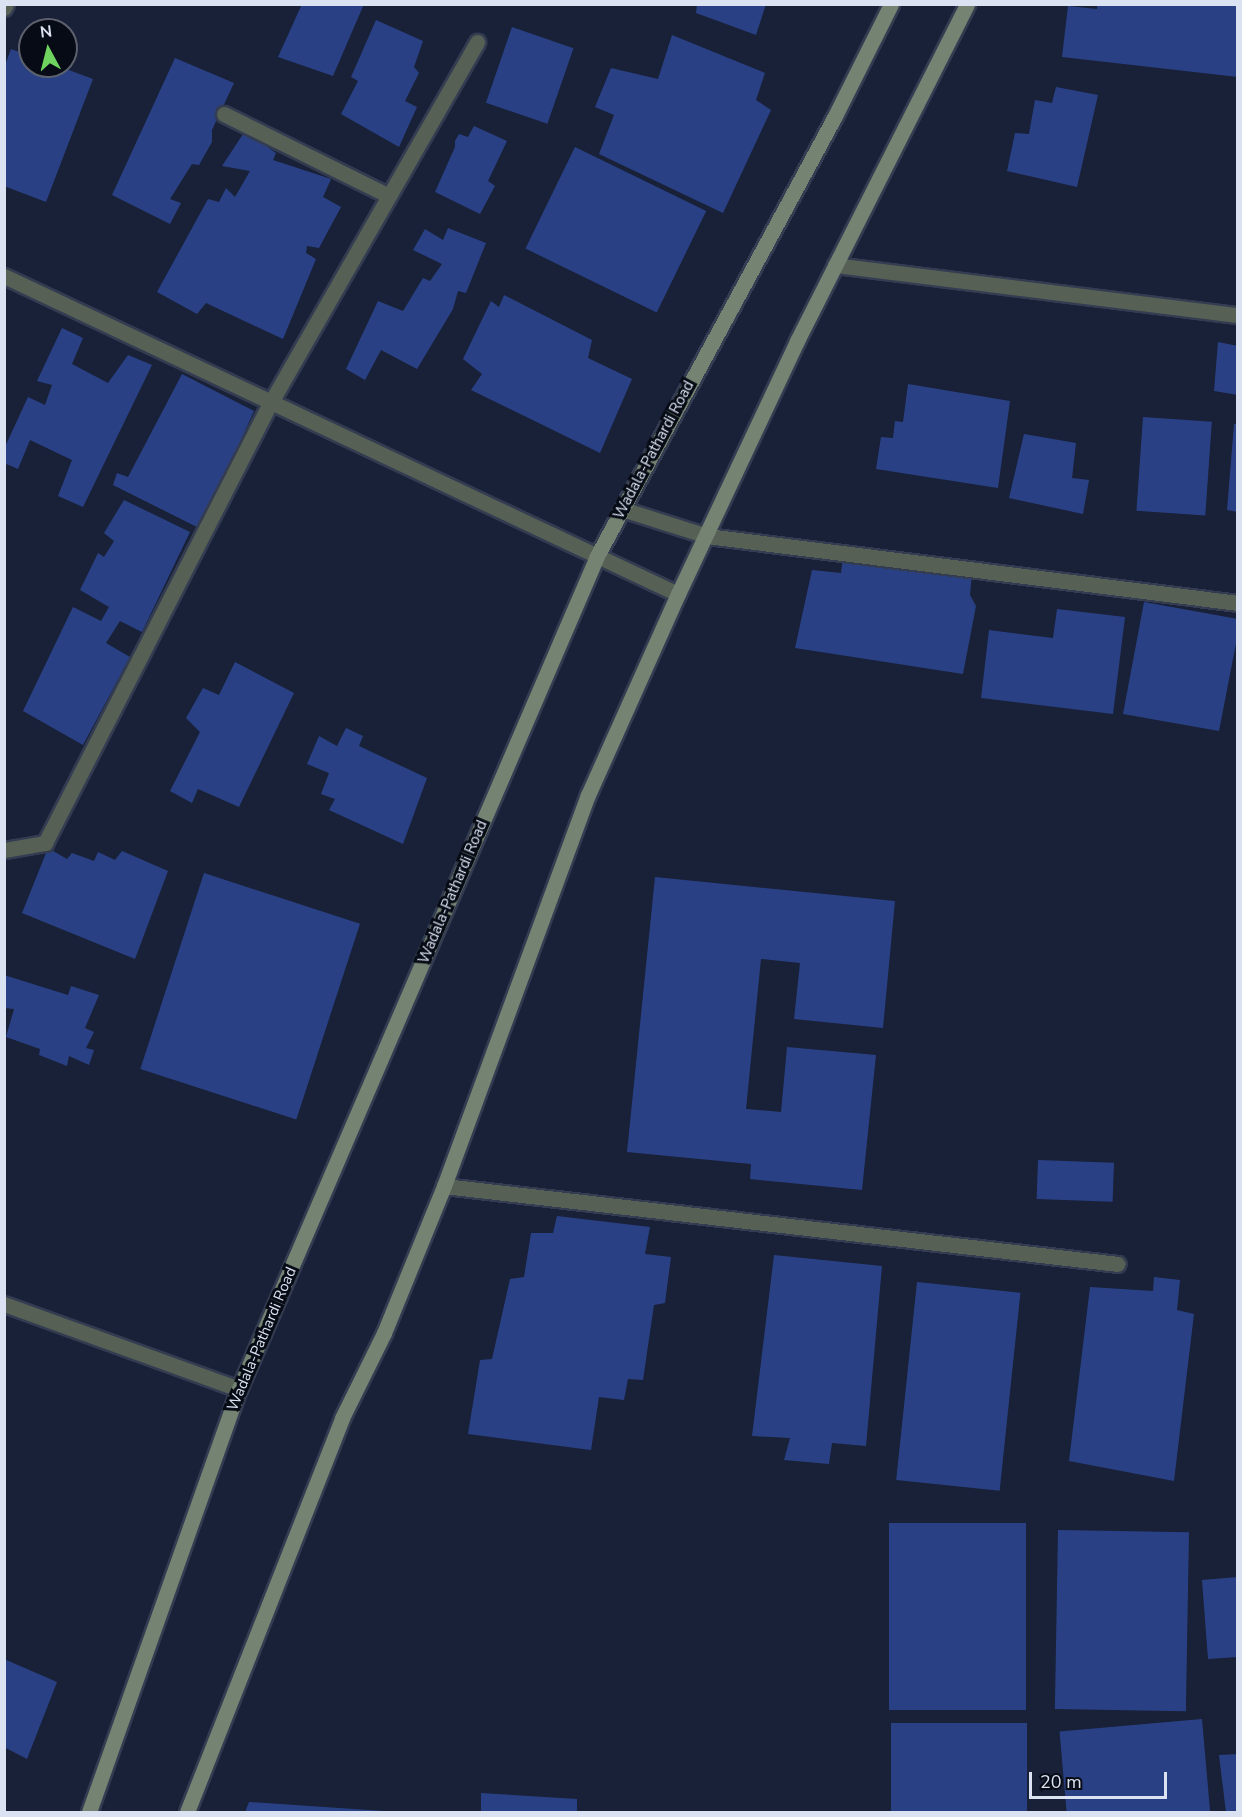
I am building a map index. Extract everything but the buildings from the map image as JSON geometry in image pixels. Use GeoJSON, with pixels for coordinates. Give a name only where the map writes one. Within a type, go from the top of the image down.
{"type":"FeatureCollection","features":[{"type":"Feature","properties":{"kind":"main road","name":"Wadala-Pathardi Road"},"geometry":{"type":"LineString","coordinates":[[89,1812],[239,1389],[597,556],[835,116],[891,4]]}},
{"type":"Feature","properties":{"kind":"main road"},"geometry":{"type":"LineString","coordinates":[[187,1812],[342,1418],[384,1333],[444,1186],[588,795],[678,594],[836,265],[967,4]]}},
{"type":"Feature","properties":{"kind":"street"},"geometry":{"type":"LineString","coordinates":[[4,850],[45,843],[271,402],[477,42]]}},
{"type":"Feature","properties":{"kind":"street"},"geometry":{"type":"LineString","coordinates":[[225,114],[388,196]]}},
{"type":"Feature","properties":{"kind":"street"},"geometry":{"type":"LineString","coordinates":[[836,265],[1238,315]]}},
{"type":"Feature","properties":{"kind":"street"},"geometry":{"type":"LineString","coordinates":[[4,276],[678,594]]}},
{"type":"Feature","properties":{"kind":"street"},"geometry":{"type":"LineString","coordinates":[[622,509],[707,536],[1238,603]]}},
{"type":"Feature","properties":{"kind":"street"},"geometry":{"type":"LineString","coordinates":[[444,1186],[1118,1264]]}},
{"type":"Feature","properties":{"kind":"street"},"geometry":{"type":"LineString","coordinates":[[4,1304],[239,1389]]}}]}
